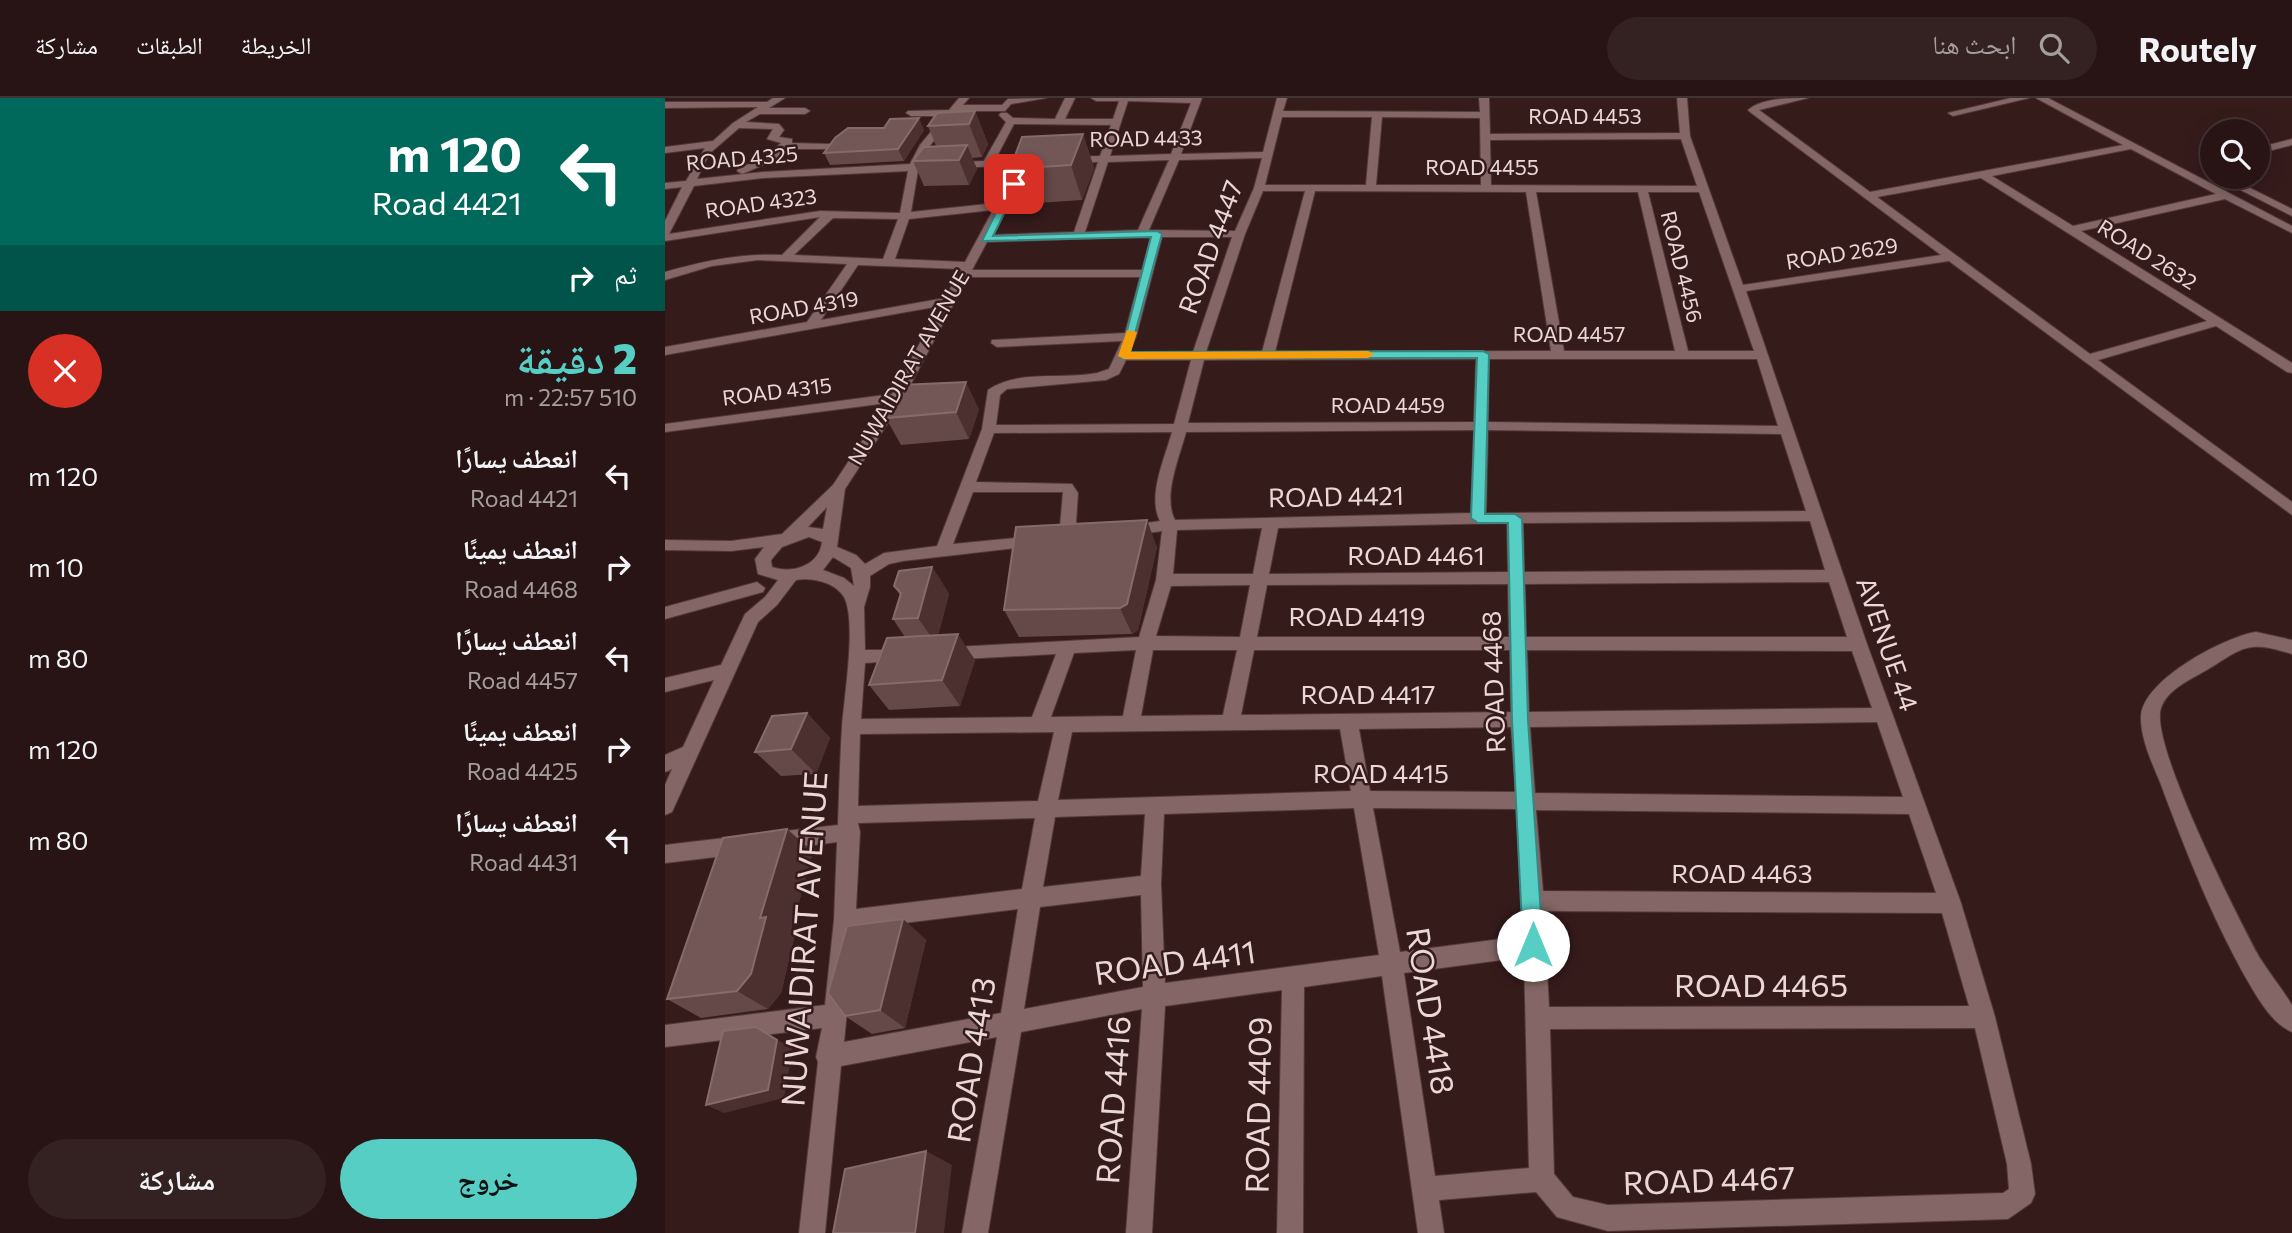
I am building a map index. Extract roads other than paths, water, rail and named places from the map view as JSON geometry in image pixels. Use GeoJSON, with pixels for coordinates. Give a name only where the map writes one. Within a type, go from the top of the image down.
{"type":"FeatureCollection","features":[{"type":"Feature","properties":{"kind":"street"},"geometry":{"type":"LineString","coordinates":[[665,232],[705,153],[755,111],[780,98]]}},
{"type":"Feature","properties":{"kind":"street"},"geometry":{"type":"LineString","coordinates":[[888,262],[905,216],[914,166],[923,147],[964,98]]}},
{"type":"Feature","properties":{"kind":"street"},"geometry":{"type":"LineString","coordinates":[[1041,98],[1008,102],[1004,115],[1011,121],[1116,122]]}},
{"type":"Feature","properties":{"kind":"street"},"geometry":{"type":"LineString","coordinates":[[1059,121],[1070,98]]}},
{"type":"Feature","properties":{"kind":"street"},"geometry":{"type":"LineString","coordinates":[[1096,98],[1197,99],[1142,233]]}},
{"type":"Feature","properties":{"kind":"street"},"geometry":{"type":"LineString","coordinates":[[1078,236],[1125,98]]}},
{"type":"Feature","properties":{"kind":"street","name":"ROAD 4447"},"geometry":{"type":"LineString","coordinates":[[1131,722],[1146,643],[1164,580],[1170,525],[1163,512],[1164,492],[1183,427],[1199,354],[1239,234],[1259,188],[1282,98]]}},
{"type":"Feature","properties":{"kind":"street"},"geometry":{"type":"LineString","coordinates":[[1484,98],[1486,187]]}},
{"type":"Feature","properties":{"kind":"street","name":"AVENUE 44"},"geometry":{"type":"LineString","coordinates":[[1682,98],[1685,136],[1762,355],[1858,644],[1950,903],[1984,1017],[2019,1164],[2022,1194],[2008,1206]]}},
{"type":"Feature","properties":{"kind":"street"},"geometry":{"type":"LineString","coordinates":[[1803,98],[1758,106],[1753,110],[1756,115],[2292,510]]}},
{"type":"Feature","properties":{"kind":"street"},"geometry":{"type":"LineString","coordinates":[[1953,113],[2024,98]]}},
{"type":"Feature","properties":{"kind":"street"},"geometry":{"type":"LineString","coordinates":[[2041,98],[2292,230]]}},
{"type":"Feature","properties":{"kind":"street"},"geometry":{"type":"LineString","coordinates":[[665,105],[768,104]]}},
{"type":"Feature","properties":{"kind":"street"},"geometry":{"type":"LineString","coordinates":[[911,113],[1005,108]]}},
{"type":"Feature","properties":{"kind":"street"},"geometry":{"type":"LineString","coordinates":[[755,111],[805,111]]}},
{"type":"Feature","properties":{"kind":"street"},"geometry":{"type":"LineString","coordinates":[[1276,114],[1483,115]]}},
{"type":"Feature","properties":{"kind":"street"},"geometry":{"type":"LineString","coordinates":[[1371,187],[1377,115]]}},
{"type":"Feature","properties":{"kind":"street"},"geometry":{"type":"LineString","coordinates":[[988,163],[1011,121]]}},
{"type":"Feature","properties":{"kind":"street"},"geometry":{"type":"LineString","coordinates":[[722,178],[761,163],[788,140],[771,139],[779,128],[736,125]]}},
{"type":"Feature","properties":{"kind":"street","name":"ROAD 4453"},"geometry":{"type":"LineString","coordinates":[[1486,137],[1685,136]]}},
{"type":"Feature","properties":{"kind":"street"},"geometry":{"type":"LineString","coordinates":[[2270,148],[2292,142]]}},
{"type":"Feature","properties":{"kind":"street"},"geometry":{"type":"LineString","coordinates":[[665,150],[714,144]]}},
{"type":"Feature","properties":{"kind":"street","name":"ROAD 4325"},"geometry":{"type":"LineString","coordinates":[[784,146],[835,144],[821,160],[822,171]]}},
{"type":"Feature","properties":{"kind":"street"},"geometry":{"type":"LineString","coordinates":[[1866,196],[2134,146]]}},
{"type":"Feature","properties":{"kind":"street","name":"NUWAIDIRAT AVENUE"},"geometry":{"type":"LineString","coordinates":[[757,589],[765,569],[767,551],[787,537],[838,488],[897,403],[949,301],[1003,206],[1029,161],[1041,150]]}},
{"type":"Feature","properties":{"kind":"street","name":"ROAD 4433"},"geometry":{"type":"LineString","coordinates":[[1057,160],[1267,155]]}},
{"type":"Feature","properties":{"kind":"street"},"geometry":{"type":"LineString","coordinates":[[914,166],[1045,160]]}},
{"type":"Feature","properties":{"kind":"street","name":"ROAD 4325"},"geometry":{"type":"LineString","coordinates":[[665,186],[722,178],[914,166]]}},
{"type":"Feature","properties":{"kind":"street","name":"ROAD 2632"},"geometry":{"type":"LineString","coordinates":[[1982,174],[2292,369]]}},
{"type":"Feature","properties":{"kind":"street"},"geometry":{"type":"LineString","coordinates":[[1530,187],[1558,355]]}},
{"type":"Feature","properties":{"kind":"street","name":"ROAD 4455"},"geometry":{"type":"LineString","coordinates":[[1259,188],[1704,189]]}},
{"type":"Feature","properties":{"kind":"street"},"geometry":{"type":"LineString","coordinates":[[1268,354],[1311,188]]}},
{"type":"Feature","properties":{"kind":"street","name":"ROAD 4456"},"geometry":{"type":"LineString","coordinates":[[1641,188],[1682,355]]}},
{"type":"Feature","properties":{"kind":"street"},"geometry":{"type":"LineString","coordinates":[[2244,189],[2292,213]]}},
{"type":"Feature","properties":{"kind":"street"},"geometry":{"type":"LineString","coordinates":[[2071,230],[2227,195]]}},
{"type":"Feature","properties":{"kind":"street","name":"ROAD 4323"},"geometry":{"type":"LineString","coordinates":[[665,238],[831,214],[905,216],[1003,206]]}},
{"type":"Feature","properties":{"kind":"street"},"geometry":{"type":"LineString","coordinates":[[786,257],[831,214]]}},
{"type":"Feature","properties":{"kind":"street"},"geometry":{"type":"LineString","coordinates":[[986,239],[1142,233],[1239,234]]}},
{"type":"Feature","properties":{"kind":"street"},"geometry":{"type":"LineString","coordinates":[[943,550],[989,429],[986,401],[995,390],[1004,385],[1105,377],[1114,371],[1124,356],[1130,337],[1157,234]]}},
{"type":"Feature","properties":{"kind":"street"},"geometry":{"type":"LineString","coordinates":[[666,278],[726,260],[786,257],[888,262],[967,270],[1145,274]]}},
{"type":"Feature","properties":{"kind":"street","name":"ROAD 2629"},"geometry":{"type":"LineString","coordinates":[[1738,289],[1952,257]]}},
{"type":"Feature","properties":{"kind":"street"},"geometry":{"type":"LineString","coordinates":[[810,327],[854,262]]}},
{"type":"Feature","properties":{"kind":"street","name":"ROAD 4319"},"geometry":{"type":"LineString","coordinates":[[665,351],[949,301]]}},
{"type":"Feature","properties":{"kind":"street"},"geometry":{"type":"LineString","coordinates":[[2087,359],[2217,322]]}},
{"type":"Feature","properties":{"kind":"street"},"geometry":{"type":"LineString","coordinates":[[997,343],[1130,337]]}},
{"type":"Feature","properties":{"kind":"street"},"geometry":{"type":"LineString","coordinates":[[1478,518],[1483,354]]}},
{"type":"Feature","properties":{"kind":"street","name":"ROAD 4457"},"geometry":{"type":"LineString","coordinates":[[1124,356],[1762,355]]}},
{"type":"Feature","properties":{"kind":"street","name":"ROAD 4315"},"geometry":{"type":"LineString","coordinates":[[665,428],[897,403]]}},
{"type":"Feature","properties":{"kind":"street","name":"ROAD 4459"},"geometry":{"type":"LineString","coordinates":[[989,429],[1481,426],[1787,430]]}},
{"type":"Feature","properties":{"kind":"street"},"geometry":{"type":"LineString","coordinates":[[665,545],[749,544],[809,532],[852,558],[863,573],[884,559],[943,550],[1073,537],[1071,493],[1067,487],[968,487]]}},
{"type":"Feature","properties":{"kind":"street","name":"NUWAIDIRAT AVENUE"},"geometry":{"type":"LineString","coordinates":[[830,544],[838,488]]}},
{"type":"Feature","properties":{"kind":"street","name":"ROAD 4421"},"geometry":{"type":"LineString","coordinates":[[1105,533],[1170,525],[1478,518],[1816,516]]}},
{"type":"Feature","properties":{"kind":"street","name":"ROAD 4468"},"geometry":{"type":"LineString","coordinates":[[1515,519],[1520,720],[1533,901],[1541,1179]]}},
{"type":"Feature","properties":{"kind":"street"},"geometry":{"type":"LineString","coordinates":[[1231,721],[1257,581],[1271,523]]}},
{"type":"Feature","properties":{"kind":"street"},"geometry":{"type":"LineString","coordinates":[[665,806],[751,618],[771,601],[794,575],[820,563],[830,544]]}},
{"type":"Feature","properties":{"kind":"street"},"geometry":{"type":"LineString","coordinates":[[714,546],[765,569],[794,575],[821,575],[838,582],[850,593],[856,607]]}},
{"type":"Feature","properties":{"kind":"street","name":"NUWAIDIRAT AVENUE"},"geometry":{"type":"LineString","coordinates":[[812,1233],[828,1057],[845,920],[851,727],[857,657],[856,607],[863,589],[863,573]]}},
{"type":"Feature","properties":{"kind":"street","name":"ROAD 4461"},"geometry":{"type":"LineString","coordinates":[[1164,580],[1517,580],[1836,576]]}},
{"type":"Feature","properties":{"kind":"street"},"geometry":{"type":"LineString","coordinates":[[751,618],[749,607],[757,589]]}},
{"type":"Feature","properties":{"kind":"street"},"geometry":{"type":"LineString","coordinates":[[665,613],[757,589]]}},
{"type":"Feature","properties":{"kind":"street"},"geometry":{"type":"LineString","coordinates":[[2292,647],[2264,638],[2247,637],[2234,643],[2168,686],[2155,700],[2150,717],[2162,762],[2234,933],[2262,984],[2292,1021]]}},
{"type":"Feature","properties":{"kind":"street","name":"ROAD 4419"},"geometry":{"type":"LineString","coordinates":[[857,657],[1146,643],[1858,644]]}},
{"type":"Feature","properties":{"kind":"street"},"geometry":{"type":"LineString","coordinates":[[1039,724],[1068,646]]}},
{"type":"Feature","properties":{"kind":"street"},"geometry":{"type":"LineString","coordinates":[[665,685],[727,670]]}},
{"type":"Feature","properties":{"kind":"street","name":"ROAD 4417"},"geometry":{"type":"LineString","coordinates":[[851,727],[1885,715]]}},
{"type":"Feature","properties":{"kind":"street","name":"ROAD 4418"},"geometry":{"type":"LineString","coordinates":[[1348,722],[1392,966],[1431,1233]]}},
{"type":"Feature","properties":{"kind":"street","name":"ROAD 4413"},"geometry":{"type":"LineString","coordinates":[[975,1233],[1029,897],[1045,807],[1065,723]]}},
{"type":"Feature","properties":{"kind":"street"},"geometry":{"type":"LineString","coordinates":[[665,764],[690,752]]}},
{"type":"Feature","properties":{"kind":"street","name":"ROAD 4415"},"geometry":{"type":"LineString","coordinates":[[665,854],[849,824],[1045,807],[1364,799],[1914,806]]}},
{"type":"Feature","properties":{"kind":"street","name":"ROAD 4416"},"geometry":{"type":"LineString","coordinates":[[1139,1233],[1154,996],[1151,884],[1155,804]]}},
{"type":"Feature","properties":{"kind":"street"},"geometry":{"type":"LineString","coordinates":[[845,920],[1151,884]]}},
{"type":"Feature","properties":{"kind":"street","name":"ROAD 4463"},"geometry":{"type":"LineString","coordinates":[[1533,901],[1950,903]]}},
{"type":"Feature","properties":{"kind":"street","name":"ROAD 4411"},"geometry":{"type":"LineString","coordinates":[[828,1057],[1154,996],[1533,945]]}},
{"type":"Feature","properties":{"kind":"street","name":"ROAD 4409"},"geometry":{"type":"LineString","coordinates":[[1290,1233],[1293,978]]}},
{"type":"Feature","properties":{"kind":"street"},"geometry":{"type":"LineString","coordinates":[[665,1036],[761,1021],[835,1015]]}},
{"type":"Feature","properties":{"kind":"street","name":"ROAD 4465"},"geometry":{"type":"LineString","coordinates":[[1537,1018],[1984,1017]]}},
{"type":"Feature","properties":{"kind":"street"},"geometry":{"type":"LineString","coordinates":[[1426,1189],[1541,1179]]}},
{"type":"Feature","properties":{"kind":"street","name":"ROAD 4467"},"geometry":{"type":"LineString","coordinates":[[1541,1179],[1566,1208],[1608,1218],[2008,1206]]}}]}
